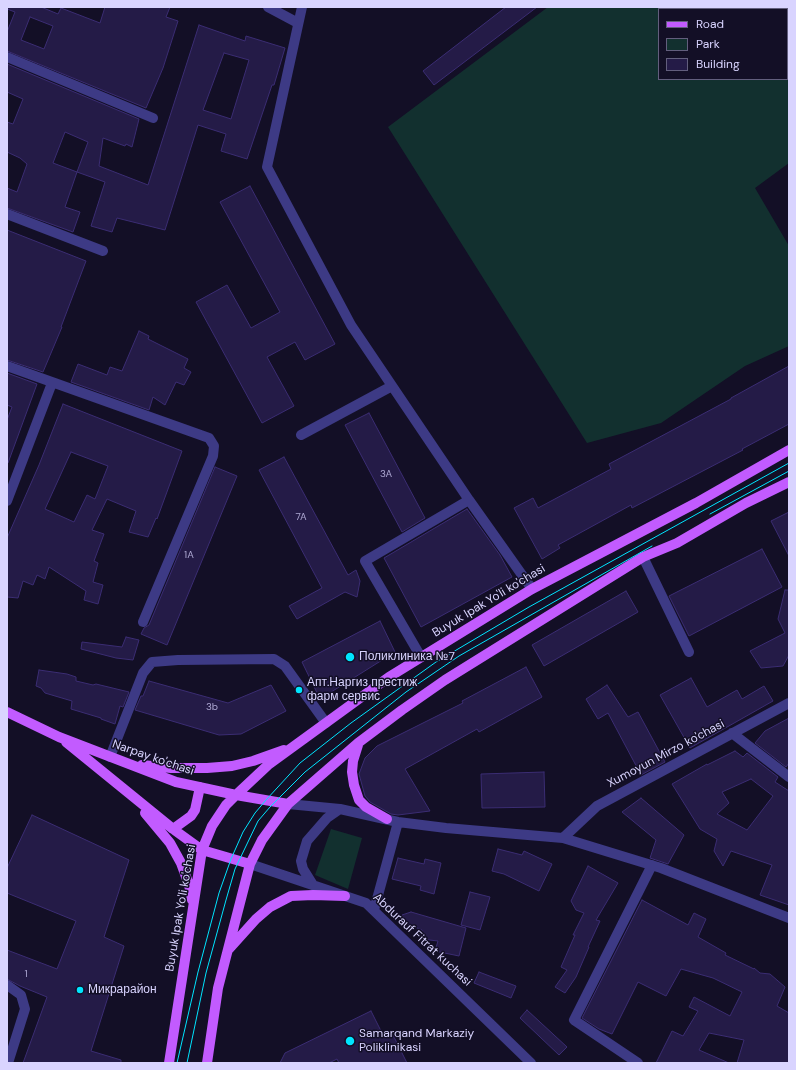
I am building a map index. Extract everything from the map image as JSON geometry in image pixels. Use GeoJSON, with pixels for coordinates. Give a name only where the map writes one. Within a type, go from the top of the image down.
{"type":"FeatureCollection","features":[{"type":"Feature","properties":{"kind":"main road","name":"Buyuk Ipak Yo'li ko'chasi"},"geometry":{"type":"LineString","coordinates":[[168,1063],[202,850],[212,826],[226,805],[236,795],[268,765],[389,677],[421,657],[532,589],[696,503],[789,450]]}},
{"type":"Feature","properties":{"kind":"main road"},"geometry":{"type":"LineString","coordinates":[[207,1063],[218,988],[250,864],[262,840],[288,804],[358,744],[402,710],[445,680],[642,557],[676,543],[789,482]]}},
{"type":"Feature","properties":{"kind":"main road","name":"Narpay ko'chasi"},"geometry":{"type":"LineString","coordinates":[[7,712],[59,737],[176,782],[288,804]]}},
{"type":"Feature","properties":{"kind":"main road","name":"Narpay ko'chasi"},"geometry":{"type":"LineString","coordinates":[[59,737],[173,829],[202,850],[250,864]]}},
{"type":"Feature","properties":{"kind":"main road"},"geometry":{"type":"LineString","coordinates":[[358,744],[353,761],[352,772],[354,785],[359,800],[366,807],[387,819]]}},
{"type":"Feature","properties":{"kind":"main road"},"geometry":{"type":"LineString","coordinates":[[128,763],[171,768],[232,766],[253,761],[292,748]]}},
{"type":"Feature","properties":{"kind":"main road"},"geometry":{"type":"LineString","coordinates":[[173,829],[190,816],[195,810],[200,787]]}},
{"type":"Feature","properties":{"kind":"main road"},"geometry":{"type":"LineString","coordinates":[[130,795],[163,835],[181,863],[189,885],[193,907]]}},
{"type":"Feature","properties":{"kind":"main road"},"geometry":{"type":"LineString","coordinates":[[228,951],[265,911],[291,896],[313,894],[345,896]]}},
{"type":"Feature","properties":{"kind":"street"},"geometry":{"type":"LineString","coordinates":[[268,7],[298,23]]}},
{"type":"Feature","properties":{"kind":"street"},"geometry":{"type":"LineString","coordinates":[[302,7],[267,167],[351,325],[469,500],[532,589]]}},
{"type":"Feature","properties":{"kind":"street"},"geometry":{"type":"LineString","coordinates":[[7,56],[153,118]]}},
{"type":"Feature","properties":{"kind":"street"},"geometry":{"type":"LineString","coordinates":[[7,214],[103,252]]}},
{"type":"Feature","properties":{"kind":"street"},"geometry":{"type":"LineString","coordinates":[[7,366],[209,438],[214,446],[213,456],[143,622]]}},
{"type":"Feature","properties":{"kind":"street"},"geometry":{"type":"LineString","coordinates":[[7,501],[52,383]]}},
{"type":"Feature","properties":{"kind":"street"},"geometry":{"type":"LineString","coordinates":[[301,435],[392,386]]}},
{"type":"Feature","properties":{"kind":"street"},"geometry":{"type":"LineString","coordinates":[[421,657],[364,561],[469,500]]}},
{"type":"Feature","properties":{"kind":"street"},"geometry":{"type":"LineString","coordinates":[[642,557],[689,652]]}},
{"type":"Feature","properties":{"kind":"street"},"geometry":{"type":"LineString","coordinates":[[110,756],[143,673],[152,662],[178,660],[274,659],[285,666],[326,723]]}},
{"type":"Feature","properties":{"kind":"street","name":"Xumoyun Mirzo ko'chasi"},"geometry":{"type":"LineString","coordinates":[[563,838],[597,806],[789,703]]}},
{"type":"Feature","properties":{"kind":"street"},"geometry":{"type":"LineString","coordinates":[[732,734],[789,777]]}},
{"type":"Feature","properties":{"kind":"street"},"geometry":{"type":"LineString","coordinates":[[288,804],[340,809],[398,822],[446,828],[563,838],[652,865],[789,918]]}},
{"type":"Feature","properties":{"kind":"street"},"geometry":{"type":"LineString","coordinates":[[313,885],[303,868],[301,861],[307,840],[327,818],[340,809]]}},
{"type":"Feature","properties":{"kind":"street"},"geometry":{"type":"LineString","coordinates":[[374,910],[398,822]]}},
{"type":"Feature","properties":{"kind":"street","name":"Abdurauf Fitrat kuchasi"},"geometry":{"type":"LineString","coordinates":[[250,864],[366,903],[532,1063]]}},
{"type":"Feature","properties":{"kind":"street"},"geometry":{"type":"LineString","coordinates":[[638,1063],[574,1020],[652,865]]}},
{"type":"Feature","properties":{"kind":"street"},"geometry":{"type":"LineString","coordinates":[[7,985],[22,995],[25,1009],[8,1063]]}},
{"type":"Feature","properties":{"kind":"green space"},"geometry":{"type":"Polygon","coordinates":[[[548,7],[706,7],[707,8],[658,8],[658,80],[789,81],[789,163],[755,188],[789,246],[789,346],[745,366],[661,423],[587,443],[388,127],[548,7]]]}},
{"type":"Feature","properties":{"kind":"green space"},"geometry":{"type":"Polygon","coordinates":[[[331,829],[362,838],[348,889],[315,875],[331,829]]]}},
{"type":"Feature","properties":{"kind":"building"},"geometry":{"type":"Polygon","coordinates":[[[7,7],[41,7],[58,14],[61,8],[100,23],[105,7],[170,7],[166,17],[178,21],[163,68],[146,108],[7,51],[7,32],[15,12],[7,9],[7,7]],[[30,17],[21,40],[44,49],[53,26],[30,17]]]}},
{"type":"Feature","properties":{"kind":"building"},"geometry":{"type":"Polygon","coordinates":[[[506,7],[537,7],[434,85],[423,71],[506,7]]]}},
{"type":"Feature","properties":{"kind":"building"},"geometry":{"type":"Polygon","coordinates":[[[199,25],[245,41],[246,36],[285,48],[274,85],[272,85],[247,159],[221,151],[226,134],[198,125],[165,230],[117,218],[112,232],[91,226],[105,182],[77,172],[65,207],[80,212],[73,232],[7,208],[7,188],[17,192],[27,164],[20,158],[7,152],[7,122],[13,124],[23,99],[7,92],[7,64],[139,119],[132,147],[103,138],[99,166],[148,185],[199,25]],[[224,53],[203,110],[231,119],[249,60],[224,53]],[[65,132],[53,163],[77,172],[88,142],[65,132]]]}},
{"type":"Feature","properties":{"kind":"building"},"geometry":{"type":"Polygon","coordinates":[[[250,186],[335,344],[305,360],[295,342],[267,357],[294,406],[262,423],[196,302],[227,285],[251,328],[280,312],[220,202],[250,186]]]}},
{"type":"Feature","properties":{"kind":"building"},"geometry":{"type":"Polygon","coordinates":[[[7,230],[86,261],[62,327],[43,372],[7,360],[7,230]]]}},
{"type":"Feature","properties":{"kind":"building"},"geometry":{"type":"Polygon","coordinates":[[[139,331],[149,336],[148,339],[188,359],[184,368],[191,372],[184,385],[176,382],[165,405],[153,397],[149,410],[71,382],[78,364],[107,375],[110,367],[122,371],[139,331]]]}},
{"type":"Feature","properties":{"kind":"building"},"geometry":{"type":"Polygon","coordinates":[[[789,366],[789,424],[742,449],[743,450],[632,508],[631,505],[558,545],[560,548],[542,559],[514,508],[533,498],[538,508],[611,469],[609,464],[731,399],[789,366]]]}},
{"type":"Feature","properties":{"kind":"building"},"geometry":{"type":"Polygon","coordinates":[[[7,373],[37,384],[8,463],[7,420],[12,407],[7,405],[7,373]]]}},
{"type":"Feature","properties":{"kind":"building"},"geometry":{"type":"Polygon","coordinates":[[[63,404],[182,451],[157,519],[156,518],[148,537],[129,532],[136,511],[107,499],[92,530],[104,534],[94,561],[98,563],[93,582],[103,585],[98,604],[84,600],[86,591],[49,567],[45,579],[37,575],[33,585],[23,581],[18,598],[7,597],[7,538],[39,465],[63,404]],[[71,452],[45,509],[74,522],[87,495],[95,499],[108,466],[71,452]]]}},
{"type":"Feature","properties":{"kind":"building"},"geometry":{"type":"Polygon","coordinates":[[[369,413],[425,518],[402,532],[345,425],[369,413]]]}},
{"type":"Feature","properties":{"kind":"building"},"geometry":{"type":"Polygon","coordinates":[[[284,457],[348,575],[356,570],[360,581],[357,597],[345,592],[297,619],[289,606],[322,588],[259,470],[284,457]]]}},
{"type":"Feature","properties":{"kind":"building"},"geometry":{"type":"Polygon","coordinates":[[[215,467],[237,476],[167,645],[141,634],[144,628],[149,625],[215,467]]]}},
{"type":"Feature","properties":{"kind":"building"},"geometry":{"type":"Polygon","coordinates":[[[467,509],[500,555],[512,577],[421,627],[384,558],[467,509]]]}},
{"type":"Feature","properties":{"kind":"building"},"geometry":{"type":"Polygon","coordinates":[[[789,512],[789,556],[771,521],[789,512]]]}},
{"type":"Feature","properties":{"kind":"building"},"geometry":{"type":"Polygon","coordinates":[[[762,549],[782,587],[689,636],[669,596],[762,549]]]}},
{"type":"Feature","properties":{"kind":"building"},"geometry":{"type":"Polygon","coordinates":[[[785,590],[789,590],[789,655],[783,666],[761,668],[750,651],[785,633],[778,619],[785,590]]]}},
{"type":"Feature","properties":{"kind":"building"},"geometry":{"type":"Polygon","coordinates":[[[626,591],[638,612],[544,666],[532,645],[626,591]]]}},
{"type":"Feature","properties":{"kind":"building","name":"Поликлиника №7"},"geometry":{"type":"Polygon","coordinates":[[[380,621],[395,652],[320,699],[302,662],[380,621]]]}},
{"type":"Feature","properties":{"kind":"building"},"geometry":{"type":"Polygon","coordinates":[[[126,637],[139,640],[133,660],[116,658],[81,649],[82,642],[122,647],[126,637]]]}},
{"type":"Feature","properties":{"kind":"building"},"geometry":{"type":"Polygon","coordinates":[[[526,667],[542,697],[479,732],[477,729],[405,769],[430,811],[398,815],[391,814],[370,802],[365,796],[359,774],[365,758],[377,746],[463,703],[462,701],[526,667]]]}},
{"type":"Feature","properties":{"kind":"building"},"geometry":{"type":"Polygon","coordinates":[[[39,670],[67,674],[76,677],[76,681],[129,692],[123,707],[120,706],[115,724],[71,709],[72,701],[45,693],[41,688],[36,686],[39,670]]]}},
{"type":"Feature","properties":{"kind":"building"},"geometry":{"type":"Polygon","coordinates":[[[691,678],[707,707],[737,690],[742,699],[764,686],[773,701],[690,748],[660,695],[691,678]]]}},
{"type":"Feature","properties":{"kind":"building"},"geometry":{"type":"Polygon","coordinates":[[[149,681],[228,703],[271,685],[286,711],[241,734],[219,735],[135,710],[149,681]]]}},
{"type":"Feature","properties":{"kind":"building"},"geometry":{"type":"Polygon","coordinates":[[[607,685],[628,717],[638,712],[665,762],[641,775],[608,713],[598,719],[586,699],[607,685]]]}},
{"type":"Feature","properties":{"kind":"building"},"geometry":{"type":"Polygon","coordinates":[[[789,718],[789,763],[786,767],[755,743],[765,731],[789,718]]]}},
{"type":"Feature","properties":{"kind":"building"},"geometry":{"type":"Polygon","coordinates":[[[735,751],[743,757],[747,753],[778,777],[775,782],[789,791],[789,905],[760,895],[772,865],[731,851],[723,866],[714,851],[717,839],[700,829],[672,784],[735,751]],[[751,779],[722,792],[729,803],[717,814],[747,830],[773,796],[751,779]]]}},
{"type":"Feature","properties":{"kind":"building"},"geometry":{"type":"Polygon","coordinates":[[[544,772],[545,807],[482,808],[481,774],[544,772]]]}},
{"type":"Feature","properties":{"kind":"building"},"geometry":{"type":"Polygon","coordinates":[[[641,798],[684,835],[668,864],[650,858],[656,840],[622,812],[641,798]]]}},
{"type":"Feature","properties":{"kind":"building"},"geometry":{"type":"Polygon","coordinates":[[[32,815],[129,860],[104,937],[124,946],[91,1051],[121,1060],[121,1063],[23,1063],[47,997],[7,979],[7,950],[57,969],[76,921],[7,893],[7,868],[32,815]]]}},
{"type":"Feature","properties":{"kind":"building"},"geometry":{"type":"Polygon","coordinates":[[[498,849],[522,855],[524,851],[552,864],[539,891],[504,874],[492,871],[498,849]]]}},
{"type":"Feature","properties":{"kind":"building"},"geometry":{"type":"Polygon","coordinates":[[[398,858],[424,864],[425,859],[441,863],[434,894],[420,890],[421,886],[392,879],[398,858]]]}},
{"type":"Feature","properties":{"kind":"building"},"geometry":{"type":"Polygon","coordinates":[[[588,866],[618,883],[596,920],[600,921],[576,977],[565,993],[555,987],[567,970],[561,967],[575,935],[573,935],[584,913],[576,910],[571,901],[588,866]]]}},
{"type":"Feature","properties":{"kind":"building"},"geometry":{"type":"Polygon","coordinates":[[[470,892],[490,897],[480,930],[461,925],[470,892]]]}},
{"type":"Feature","properties":{"kind":"building"},"geometry":{"type":"Polygon","coordinates":[[[642,900],[688,925],[694,913],[706,919],[698,937],[726,953],[725,955],[754,968],[760,973],[770,974],[785,987],[777,1006],[789,1013],[789,1063],[737,1063],[744,1040],[709,1033],[699,1050],[729,1063],[656,1063],[672,1031],[683,1036],[698,1011],[689,1007],[694,997],[730,1016],[742,992],[713,978],[681,969],[666,996],[638,982],[612,1034],[599,1029],[582,1018],[642,900]]]}},
{"type":"Feature","properties":{"kind":"building"},"geometry":{"type":"Polygon","coordinates":[[[411,912],[466,928],[459,956],[435,951],[438,941],[421,939],[422,930],[405,923],[402,915],[411,912]]]}},
{"type":"Feature","properties":{"kind":"building"},"geometry":{"type":"Polygon","coordinates":[[[479,972],[516,986],[511,998],[474,983],[479,972]]]}},
{"type":"Feature","properties":{"kind":"building"},"geometry":{"type":"Polygon","coordinates":[[[527,1010],[567,1047],[559,1055],[520,1018],[527,1010]]]}},
{"type":"Feature","properties":{"kind":"building"},"geometry":{"type":"Polygon","coordinates":[[[371,1011],[383,1035],[391,1031],[407,1063],[339,1063],[337,1059],[329,1063],[280,1063],[285,1053],[371,1011]]]}},
{"type":"Feature","properties":{"kind":"tram line"},"geometry":{"type":"LineString","coordinates":[[177,1063],[198,972],[219,893],[231,859],[243,832],[255,813],[300,763],[351,723],[436,662],[529,607],[789,463]]}},
{"type":"Feature","properties":{"kind":"tram line"},"geometry":{"type":"LineString","coordinates":[[710,514],[789,471]]}},
{"type":"Feature","properties":{"kind":"tram line"},"geometry":{"type":"LineString","coordinates":[[187,1063],[206,973],[235,869],[258,821],[270,807],[305,772],[406,692],[459,656],[652,546]]}},
{"type":"Feature","properties":{"kind":"place","name":"Поликлиника №7"},"geometry":{"type":"Point","coordinates":[350,657]}},
{"type":"Feature","properties":{"kind":"place","name":"Апт.Наргиз престиж фарм сервис"},"geometry":{"type":"Point","coordinates":[299,690]}},
{"type":"Feature","properties":{"kind":"place","name":"Микрарайон"},"geometry":{"type":"Point","coordinates":[80,990]}},
{"type":"Feature","properties":{"kind":"place","name":"Samarqand Markaziy Poliklinikasi"},"geometry":{"type":"Point","coordinates":[350,1041]}}]}
